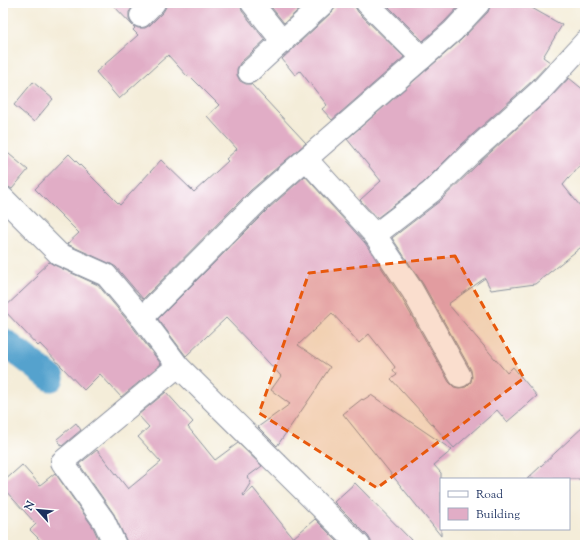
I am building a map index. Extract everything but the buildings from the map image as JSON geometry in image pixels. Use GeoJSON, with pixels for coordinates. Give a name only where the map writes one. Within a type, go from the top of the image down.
{"type":"FeatureCollection","features":[{"type":"Feature","properties":{"kind":"street"},"geometry":{"type":"LineString","coordinates":[[252,3],[283,42]]}},
{"type":"Feature","properties":{"kind":"street"},"geometry":{"type":"LineString","coordinates":[[249,72],[324,3]]}},
{"type":"Feature","properties":{"kind":"street"},"geometry":{"type":"LineString","coordinates":[[367,3],[422,58]]}},
{"type":"Feature","properties":{"kind":"street"},"geometry":{"type":"LineString","coordinates":[[142,318],[260,199],[452,32],[479,3]]}},
{"type":"Feature","properties":{"kind":"street"},"geometry":{"type":"LineString","coordinates":[[375,235],[431,192],[471,153],[541,90],[585,42]]}},
{"type":"Feature","properties":{"kind":"street"},"geometry":{"type":"LineString","coordinates":[[306,159],[375,235],[412,290],[460,376]]}},
{"type":"Feature","properties":{"kind":"street"},"geometry":{"type":"LineString","coordinates":[[3,198],[59,254],[106,275],[142,318],[178,366],[359,545]]}},
{"type":"Feature","properties":{"kind":"street"},"geometry":{"type":"LineString","coordinates":[[115,545],[104,521],[62,462],[178,366]]}},
{"type":"Feature","properties":{"kind":"highlighted area"},"geometry":{"type":"Polygon","coordinates":[[[455,256],[524,378],[377,488],[259,413],[309,273],[455,256]]]}},
{"type":"Feature","properties":{"kind":"waterway"},"geometry":{"type":"LineString","coordinates":[[3,341],[51,378]]}}]}
